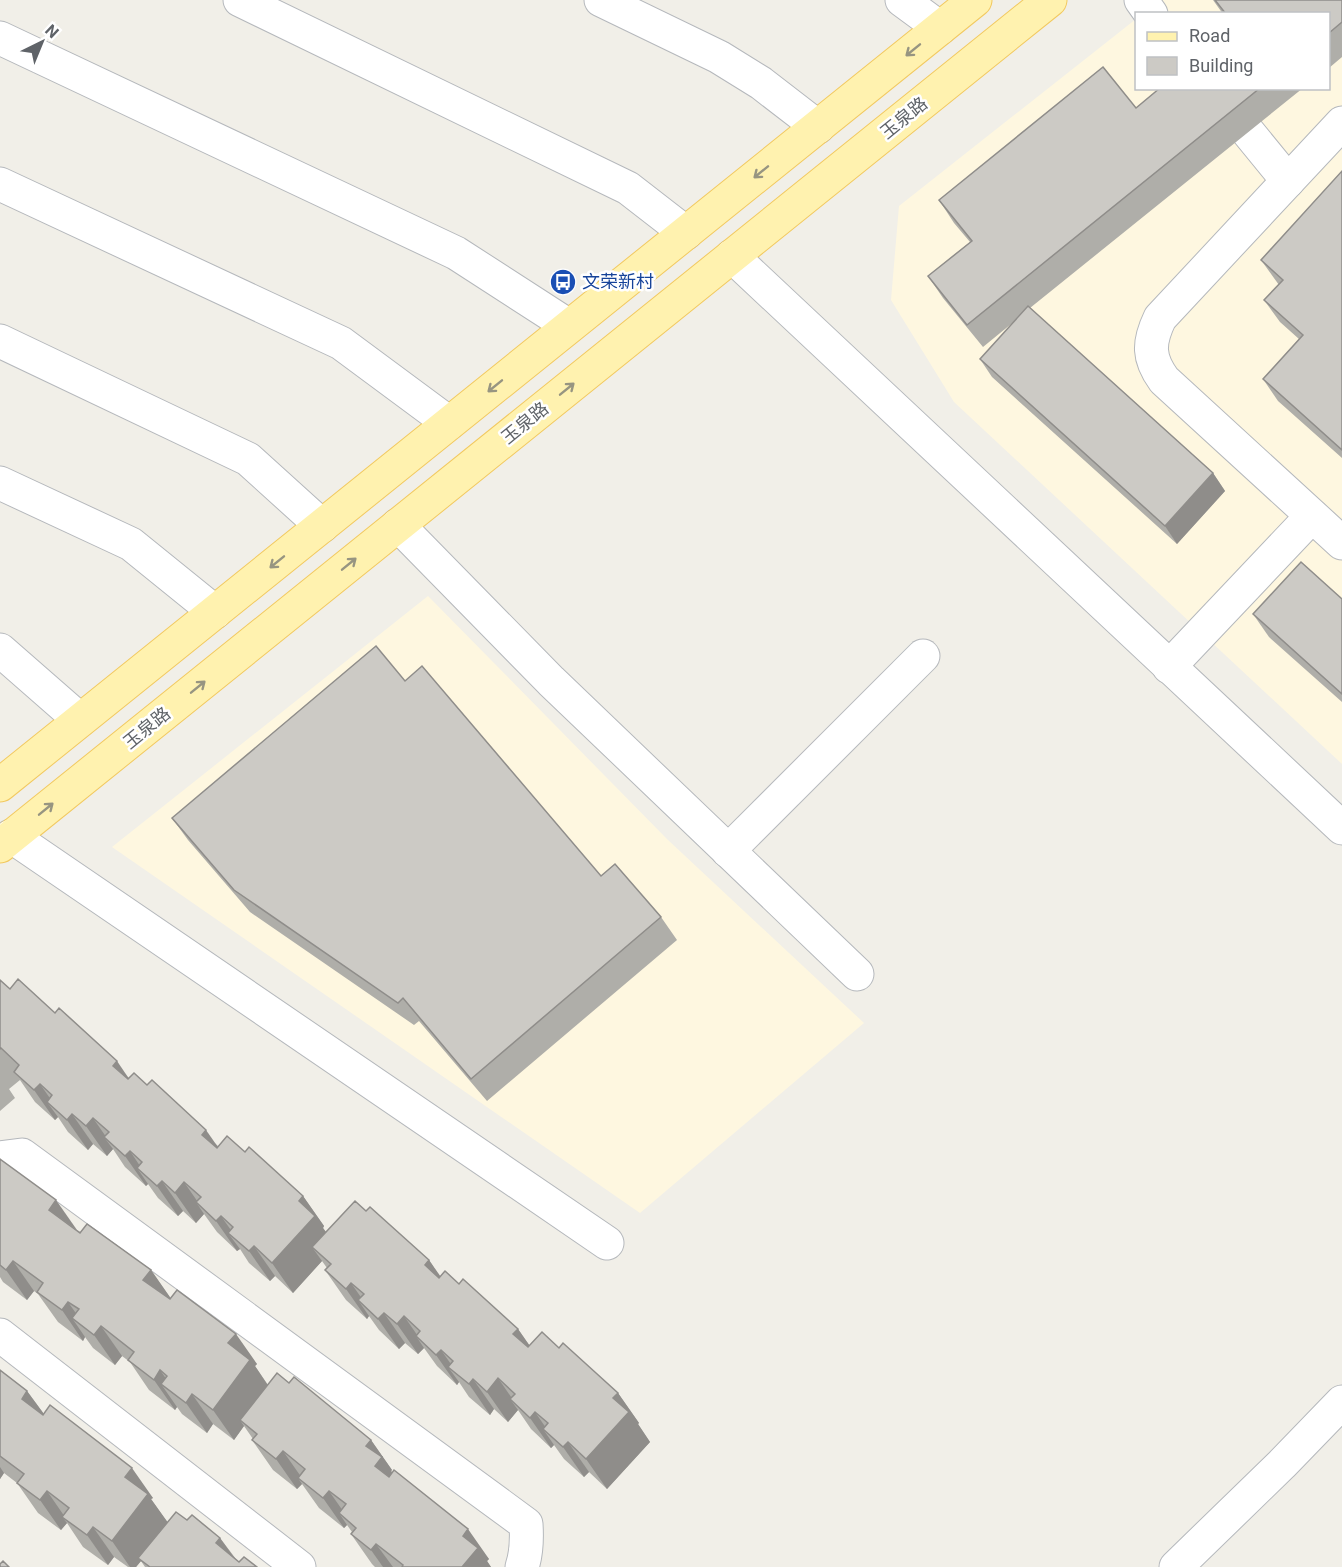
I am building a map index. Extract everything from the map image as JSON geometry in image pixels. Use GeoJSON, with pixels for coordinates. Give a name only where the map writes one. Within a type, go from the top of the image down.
{"type":"FeatureCollection","features":[{"type":"Feature","properties":{"kind":"main road"},"geometry":{"type":"LineString","coordinates":[[0,785],[975,0]]}},
{"type":"Feature","properties":{"kind":"main road","name":"玉泉路"},"geometry":{"type":"LineString","coordinates":[[6,841],[1050,0]]}},
{"type":"Feature","properties":{"kind":"street"},"geometry":{"type":"LineString","coordinates":[[240,0],[628,188],[686,233]]}},
{"type":"Feature","properties":{"kind":"street"},"geometry":{"type":"LineString","coordinates":[[601,0],[719,57],[761,83],[818,126]]}},
{"type":"Feature","properties":{"kind":"street"},"geometry":{"type":"LineString","coordinates":[[902,0],[940,28]]}},
{"type":"Feature","properties":{"kind":"street"},"geometry":{"type":"LineString","coordinates":[[1140,0],[1149,12]]}},
{"type":"Feature","properties":{"kind":"street"},"geometry":{"type":"LineString","coordinates":[[0,38],[456,253],[569,326]]}},
{"type":"Feature","properties":{"kind":"street"},"geometry":{"type":"LineString","coordinates":[[1214,90],[1288,181]]}},
{"type":"Feature","properties":{"kind":"street"},"geometry":{"type":"LineString","coordinates":[[1342,123],[1160,318],[1151,341],[1155,368],[1164,380],[1342,543]]}},
{"type":"Feature","properties":{"kind":"street"},"geometry":{"type":"LineString","coordinates":[[0,184],[341,343],[449,423]]}},
{"type":"Feature","properties":{"kind":"street"},"geometry":{"type":"LineString","coordinates":[[732,256],[1342,828]]}},
{"type":"Feature","properties":{"kind":"street"},"geometry":{"type":"LineString","coordinates":[[0,341],[248,459],[322,526]]}},
{"type":"Feature","properties":{"kind":"street"},"geometry":{"type":"LineString","coordinates":[[0,483],[131,544],[215,612]]}},
{"type":"Feature","properties":{"kind":"street"},"geometry":{"type":"LineString","coordinates":[[1169,668],[1312,516]]}},
{"type":"Feature","properties":{"kind":"street"},"geometry":{"type":"LineString","coordinates":[[398,525],[551,681],[858,974]]}},
{"type":"Feature","properties":{"kind":"street"},"geometry":{"type":"LineString","coordinates":[[0,650],[80,720]]}},
{"type":"Feature","properties":{"kind":"street"},"geometry":{"type":"LineString","coordinates":[[728,851],[923,656]]}},
{"type":"Feature","properties":{"kind":"street"},"geometry":{"type":"LineString","coordinates":[[6,841],[606,1243]]}},
{"type":"Feature","properties":{"kind":"street"},"geometry":{"type":"LineString","coordinates":[[0,1158],[22,1155],[526,1524],[526,1557],[522,1567]]}},
{"type":"Feature","properties":{"kind":"street"},"geometry":{"type":"LineString","coordinates":[[0,1335],[207,1516],[299,1567]]}},
{"type":"Feature","properties":{"kind":"street"},"geometry":{"type":"LineString","coordinates":[[1176,1567],[1342,1402]]}},
{"type":"Feature","properties":{"kind":"shaded area"},"geometry":{"type":"Polygon","coordinates":[[[1160,0],[1342,0],[1342,764],[954,402],[891,300],[899,206],[1135,20],[1135,90],[1330,90],[1330,12],[1144,12],[1160,0]]]}},
{"type":"Feature","properties":{"kind":"shaded area"},"geometry":{"type":"Polygon","coordinates":[[[428,596],[668,840],[864,1023],[640,1213],[112,847],[428,596]]]}},
{"type":"Feature","properties":{"kind":"building"},"geometry":{"type":"Polygon","coordinates":[[[1215,0],[1342,0],[1342,22],[1330,32],[1330,12],[1224,12],[1215,0]]]}},
{"type":"Feature","properties":{"kind":"building"},"geometry":{"type":"Polygon","coordinates":[[[1103,67],[1136,108],[1158,90],[1258,90],[967,325],[928,276],[972,241],[939,200],[1103,67]]]}},
{"type":"Feature","properties":{"kind":"building"},"geometry":{"type":"Polygon","coordinates":[[[1342,171],[1342,450],[1263,379],[1303,335],[1264,300],[1283,280],[1261,260],[1342,171]]]}},
{"type":"Feature","properties":{"kind":"building"},"geometry":{"type":"Polygon","coordinates":[[[1028,306],[1213,473],[1165,526],[980,359],[1028,306]]]}},
{"type":"Feature","properties":{"kind":"building"},"geometry":{"type":"Polygon","coordinates":[[[1301,562],[1342,599],[1342,694],[1253,614],[1301,562]]]}},
{"type":"Feature","properties":{"kind":"building"},"geometry":{"type":"Polygon","coordinates":[[[376,646],[405,681],[422,666],[601,876],[615,864],[661,917],[471,1079],[403,998],[398,1003],[234,890],[172,818],[376,646]]]}},
{"type":"Feature","properties":{"kind":"building"},"geometry":{"type":"Polygon","coordinates":[[[18,979],[55,1013],[59,1008],[117,1061],[113,1066],[128,1079],[134,1073],[147,1085],[152,1080],[206,1130],[202,1135],[217,1148],[227,1136],[245,1152],[249,1147],[303,1196],[299,1201],[315,1216],[272,1263],[254,1246],[249,1251],[228,1233],[233,1227],[221,1216],[216,1221],[196,1202],[201,1197],[184,1182],[175,1193],[162,1181],[157,1186],[137,1168],[142,1162],[130,1151],[125,1156],[104,1137],[109,1132],[93,1118],[86,1126],[72,1114],[67,1120],[47,1102],[52,1095],[40,1084],[34,1090],[14,1072],[19,1065],[0,1049],[0,980],[10,989],[18,979]]]}},
{"type":"Feature","properties":{"kind":"building"},"geometry":{"type":"Polygon","coordinates":[[[0,1159],[56,1200],[49,1210],[80,1233],[87,1224],[151,1270],[143,1280],[170,1299],[177,1290],[236,1334],[228,1343],[250,1360],[213,1410],[192,1394],[186,1403],[161,1384],[167,1376],[160,1370],[154,1380],[128,1360],[134,1352],[101,1326],[94,1335],[72,1318],[79,1309],[68,1302],[62,1310],[37,1292],[43,1283],[13,1261],[6,1270],[0,1265],[0,1159]]]}},
{"type":"Feature","properties":{"kind":"building"},"geometry":{"type":"Polygon","coordinates":[[[355,1201],[366,1211],[370,1207],[429,1260],[425,1265],[439,1278],[445,1271],[459,1284],[463,1279],[518,1329],[513,1334],[528,1347],[542,1332],[559,1348],[563,1343],[618,1393],[613,1398],[629,1412],[586,1459],[568,1442],[563,1447],[543,1429],[548,1423],[535,1412],[530,1418],[510,1399],[515,1394],[498,1378],[487,1392],[473,1379],[469,1384],[448,1367],[453,1361],[441,1350],[436,1355],[416,1336],[420,1331],[404,1316],[397,1324],[384,1313],[378,1319],[358,1300],[364,1294],[351,1283],[346,1289],[325,1270],[331,1264],[312,1247],[355,1201]]]}},
{"type":"Feature","properties":{"kind":"building"},"geometry":{"type":"Polygon","coordinates":[[[0,1370],[27,1391],[22,1399],[43,1415],[50,1405],[132,1468],[125,1477],[148,1494],[112,1541],[93,1527],[87,1535],[62,1517],[69,1508],[47,1491],[40,1500],[17,1483],[24,1474],[0,1456],[0,1370]]]}},
{"type":"Feature","properties":{"kind":"building"},"geometry":{"type":"Polygon","coordinates":[[[277,1373],[289,1383],[294,1377],[371,1440],[366,1446],[382,1457],[375,1466],[389,1477],[394,1470],[468,1529],[463,1536],[478,1548],[462,1567],[402,1567],[403,1565],[376,1544],[371,1550],[351,1534],[356,1528],[339,1513],[346,1504],[329,1491],[323,1498],[298,1478],[305,1469],[283,1451],[276,1459],[252,1440],[257,1434],[240,1420],[277,1373]]]}},
{"type":"Feature","properties":{"kind":"building"},"geometry":{"type":"Polygon","coordinates":[[[176,1512],[187,1520],[192,1515],[220,1538],[216,1543],[239,1562],[244,1557],[257,1567],[150,1567],[138,1558],[176,1512]]]}},
{"type":"Feature","properties":{"kind":"building"},"geometry":{"type":"Polygon","coordinates":[[[3,1561],[9,1567],[0,1567],[3,1561]]]}},
{"type":"Feature","properties":{"kind":"place","name":"文荣新村"},"geometry":{"type":"Point","coordinates":[563,282]}}]}
